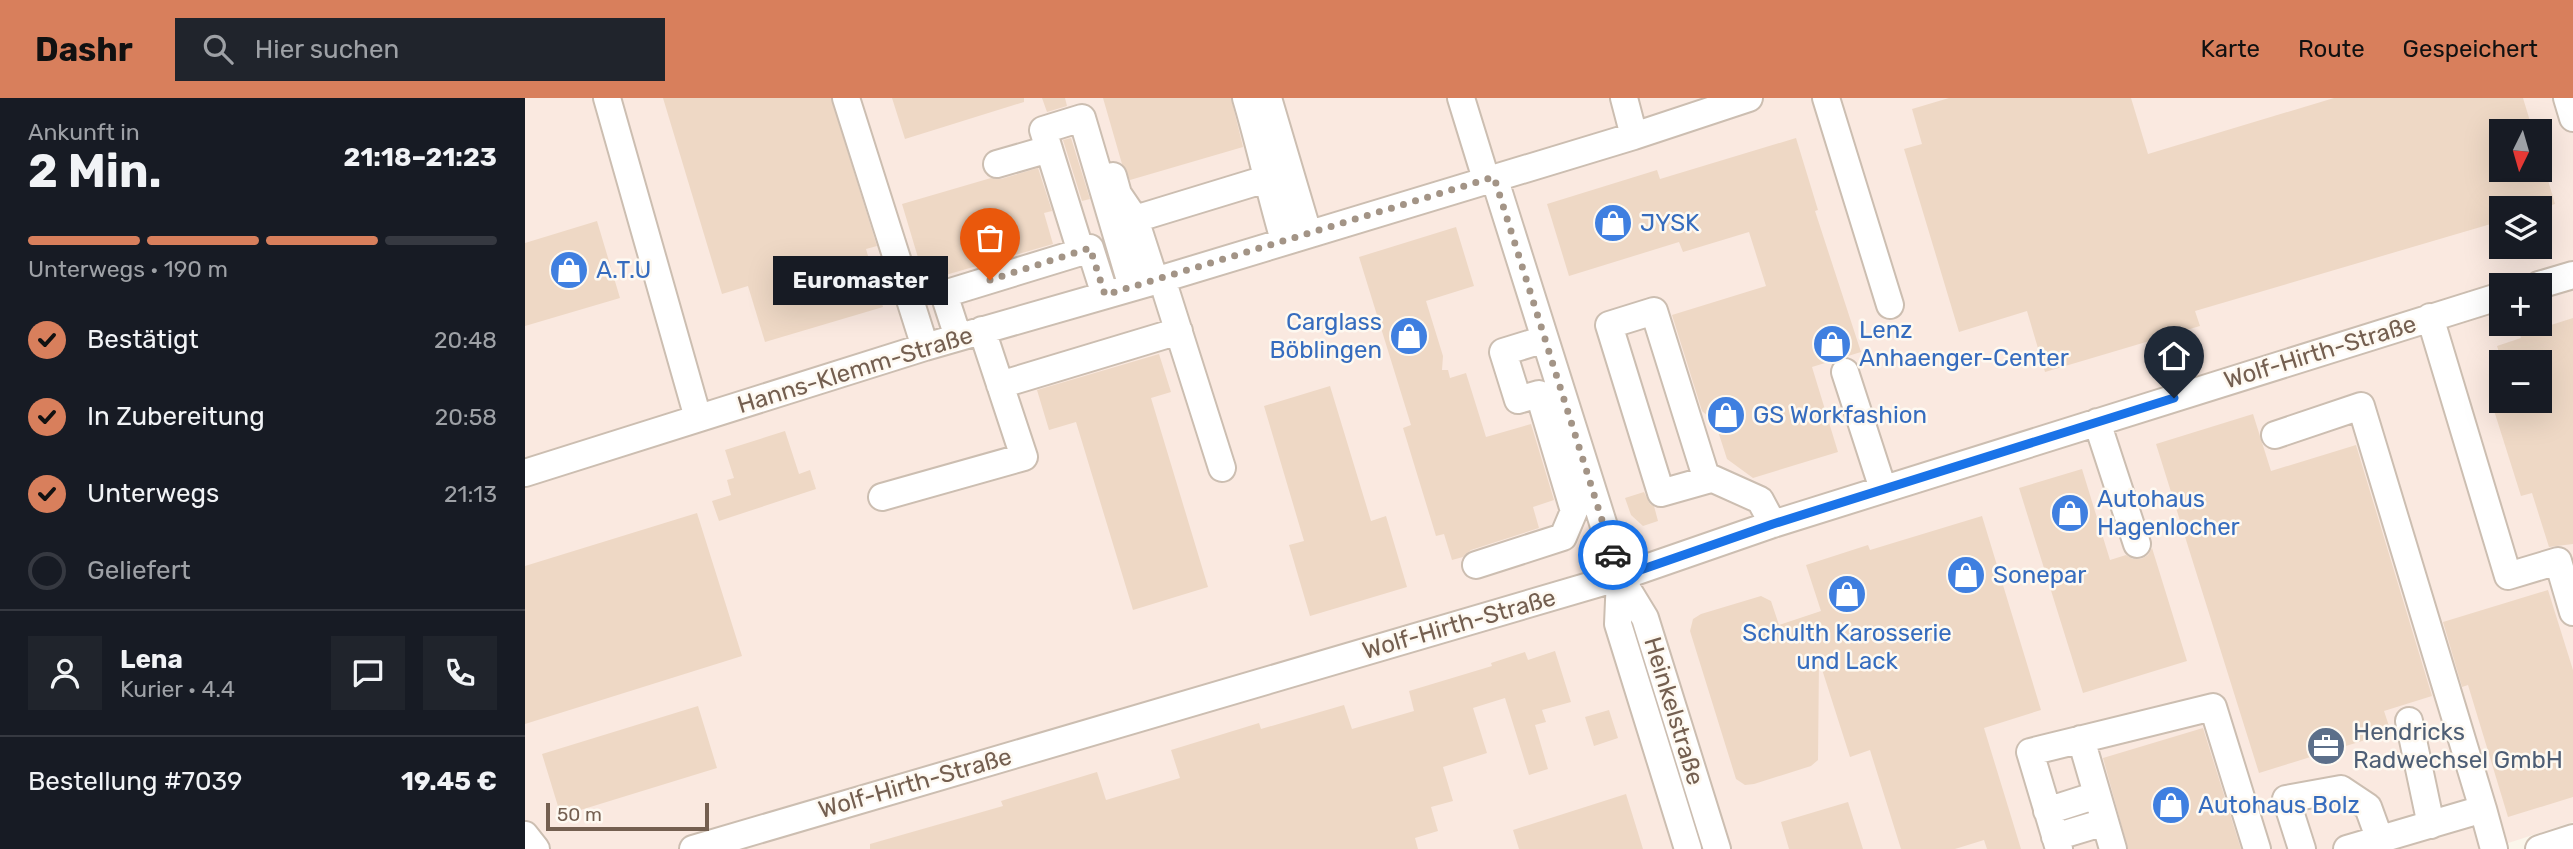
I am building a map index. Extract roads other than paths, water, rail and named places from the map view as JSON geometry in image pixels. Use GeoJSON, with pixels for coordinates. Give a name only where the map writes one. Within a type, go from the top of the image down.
{"type":"FeatureCollection","features":[{"type":"Feature","properties":{"kind":"street"},"geometry":{"type":"LineString","coordinates":[[607,98],[698,418]]}},
{"type":"Feature","properties":{"kind":"street"},"geometry":{"type":"LineString","coordinates":[[846,98],[925,347]]}},
{"type":"Feature","properties":{"kind":"street"},"geometry":{"type":"LineString","coordinates":[[1090,98],[1123,217]]}},
{"type":"Feature","properties":{"kind":"street"},"geometry":{"type":"LineString","coordinates":[[1246,98],[1262,150],[1266,179],[1296,237]]}},
{"type":"Feature","properties":{"kind":"street"},"geometry":{"type":"LineString","coordinates":[[1268,98],[1296,237]]}},
{"type":"Feature","properties":{"kind":"street","name":"Heinkelstraße"},"geometry":{"type":"LineString","coordinates":[[1461,98],[1469,129],[1490,178],[1545,339],[1620,577],[1645,618],[1717,849]]}},
{"type":"Feature","properties":{"kind":"street"},"geometry":{"type":"LineString","coordinates":[[1624,98],[1634,136]]}},
{"type":"Feature","properties":{"kind":"street","name":"Hanns-Klemm-Straße"},"geometry":{"type":"LineString","coordinates":[[525,473],[925,347],[1634,136],[1749,98]]}},
{"type":"Feature","properties":{"kind":"street"},"geometry":{"type":"LineString","coordinates":[[1826,98],[1890,304]]}},
{"type":"Feature","properties":{"kind":"street"},"geometry":{"type":"LineString","coordinates":[[2567,98],[2573,118]]}},
{"type":"Feature","properties":{"kind":"street"},"geometry":{"type":"LineString","coordinates":[[1081,251],[1043,130],[1082,118],[1149,282],[1179,331],[1223,468]]}},
{"type":"Feature","properties":{"kind":"street"},"geometry":{"type":"LineString","coordinates":[[997,164],[1049,149]]}},
{"type":"Feature","properties":{"kind":"street"},"geometry":{"type":"LineString","coordinates":[[1073,226],[1123,217],[1266,179]]}},
{"type":"Feature","properties":{"kind":"street"},"geometry":{"type":"LineString","coordinates":[[881,497],[1024,457],[1000,385],[944,294],[1090,248],[1105,295]]}},
{"type":"Feature","properties":{"kind":"street"},"geometry":{"type":"LineString","coordinates":[[2552,281],[2573,275]]}},
{"type":"Feature","properties":{"kind":"street","name":"Wolf-Hirth-Straße"},"geometry":{"type":"LineString","coordinates":[[693,849],[1620,577],[1773,524],[2489,300]]}},
{"type":"Feature","properties":{"kind":"street"},"geometry":{"type":"LineString","coordinates":[[1707,480],[1654,311],[1609,326],[1661,493],[1707,480],[1711,478],[1760,500],[1773,524]]}},
{"type":"Feature","properties":{"kind":"street"},"geometry":{"type":"LineString","coordinates":[[2430,317],[2508,576],[2565,558],[2573,612]]}},
{"type":"Feature","properties":{"kind":"street"},"geometry":{"type":"LineString","coordinates":[[1000,385],[1179,331]]}},
{"type":"Feature","properties":{"kind":"street"},"geometry":{"type":"LineString","coordinates":[[1476,565],[1563,537],[1574,511],[1539,394],[1518,400],[1503,352],[1545,339]]}},
{"type":"Feature","properties":{"kind":"street"},"geometry":{"type":"LineString","coordinates":[[1845,372],[1883,489]]}},
{"type":"Feature","properties":{"kind":"street"},"geometry":{"type":"LineString","coordinates":[[2275,435],[2361,406],[2494,849]]}},
{"type":"Feature","properties":{"kind":"street"},"geometry":{"type":"LineString","coordinates":[[2097,422],[2137,544]]}},
{"type":"Feature","properties":{"kind":"street","name":"Heinkelstraße"},"geometry":{"type":"LineString","coordinates":[[1620,577],[1618,624],[1689,849]]}},
{"type":"Feature","properties":{"kind":"street"},"geometry":{"type":"LineString","coordinates":[[2105,822],[2057,843],[2029,752],[2213,707],[2257,849]]}},
{"type":"Feature","properties":{"kind":"street"},"geometry":{"type":"LineString","coordinates":[[2409,721],[2431,825]]}},
{"type":"Feature","properties":{"kind":"street"},"geometry":{"type":"LineString","coordinates":[[2081,739],[2113,849]]}},
{"type":"Feature","properties":{"kind":"street"},"geometry":{"type":"LineString","coordinates":[[2302,849],[2285,799],[2341,789],[2368,807],[2380,840]]}},
{"type":"Feature","properties":{"kind":"street"},"geometry":{"type":"LineString","coordinates":[[2047,811],[2097,795]]}},
{"type":"Feature","properties":{"kind":"street"},"geometry":{"type":"LineString","coordinates":[[2347,849],[2483,809]]}},
{"type":"Feature","properties":{"kind":"street"},"geometry":{"type":"LineString","coordinates":[[525,835],[536,849]]}},
{"type":"Feature","properties":{"kind":"street"},"geometry":{"type":"LineString","coordinates":[[2539,849],[2573,838]]}},
{"type":"Feature","properties":{"kind":"place","name":"JYSK"},"geometry":{"type":"Point","coordinates":[1613,223]}},
{"type":"Feature","properties":{"kind":"place","name":"A.T.U"},"geometry":{"type":"Point","coordinates":[569,270]}},
{"type":"Feature","properties":{"kind":"place","name":"Euromaster"},"geometry":{"type":"Point","coordinates":[990,280]}},
{"type":"Feature","properties":{"kind":"place","name":"Carglass Böblingen"},"geometry":{"type":"Point","coordinates":[1409,336]}},
{"type":"Feature","properties":{"kind":"place","name":"Lenz Anhaenger-Center"},"geometry":{"type":"Point","coordinates":[1832,344]}},
{"type":"Feature","properties":{"kind":"place","name":"GS Workfashion"},"geometry":{"type":"Point","coordinates":[1726,415]}},
{"type":"Feature","properties":{"kind":"place","name":"Autohaus Hagenlocher"},"geometry":{"type":"Point","coordinates":[2070,513]}},
{"type":"Feature","properties":{"kind":"place","name":"Sonepar"},"geometry":{"type":"Point","coordinates":[1966,575]}},
{"type":"Feature","properties":{"kind":"place","name":"Schulth Karosserie und Lack"},"geometry":{"type":"Point","coordinates":[1847,594]}},
{"type":"Feature","properties":{"kind":"place","name":"Hendricks Radwechsel GmbH"},"geometry":{"type":"Point","coordinates":[2326,746]}},
{"type":"Feature","properties":{"kind":"place","name":"Autohaus Bolz"},"geometry":{"type":"Point","coordinates":[2171,805]}}]}
